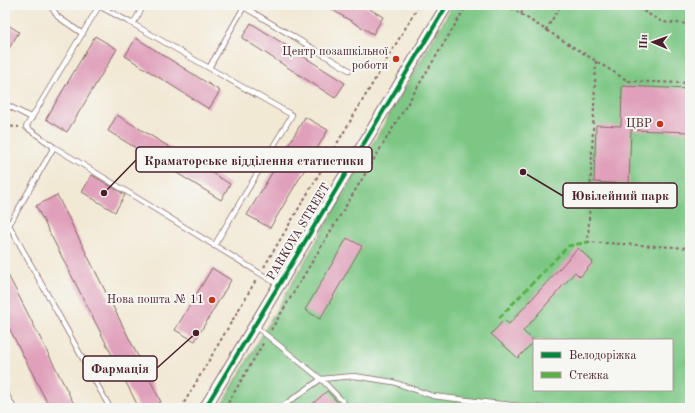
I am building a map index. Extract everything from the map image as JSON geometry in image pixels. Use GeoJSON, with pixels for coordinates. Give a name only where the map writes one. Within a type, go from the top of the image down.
{"type":"FeatureCollection","features":[{"type":"Feature","properties":{"kind":"street","name":"PARKOVA STREET"},"geometry":{"type":"LineString","coordinates":[[205,408],[447,5]]}},
{"type":"Feature","properties":{"kind":"lane"},"geometry":{"type":"LineString","coordinates":[[50,5],[58,17],[83,34]]}},
{"type":"Feature","properties":{"kind":"lane"},"geometry":{"type":"LineString","coordinates":[[133,24],[144,5]]}},
{"type":"Feature","properties":{"kind":"lane"},"geometry":{"type":"LineString","coordinates":[[214,246],[292,115],[99,6],[26,127],[54,147],[214,246],[279,285]]}},
{"type":"Feature","properties":{"kind":"lane"},"geometry":{"type":"LineString","coordinates":[[209,68],[245,6],[349,70]]}},
{"type":"Feature","properties":{"kind":"lane"},"geometry":{"type":"LineString","coordinates":[[5,104],[32,118]]}},
{"type":"Feature","properties":{"kind":"lane"},"geometry":{"type":"LineString","coordinates":[[5,232],[7,225],[54,147]]}},
{"type":"Feature","properties":{"kind":"lane"},"geometry":{"type":"LineString","coordinates":[[7,225],[110,408]]}},
{"type":"Feature","properties":{"kind":"lane"},"geometry":{"type":"LineString","coordinates":[[255,326],[321,379],[349,408]]}},
{"type":"Feature","properties":{"kind":"lane"},"geometry":{"type":"LineString","coordinates":[[280,408],[321,379],[354,376],[393,382],[433,396],[543,408]]}},
{"type":"Feature","properties":{"kind":"lane"},"geometry":{"type":"LineString","coordinates":[[5,392],[14,408]]}},
{"type":"Feature","properties":{"kind":"path"},"geometry":{"type":"LineString","coordinates":[[181,408],[419,5]]}},
{"type":"Feature","properties":{"kind":"path"},"geometry":{"type":"LineString","coordinates":[[225,408],[467,5]]}},
{"type":"Feature","properties":{"kind":"path"},"geometry":{"type":"LineString","coordinates":[[506,5],[628,81],[690,82]]}},
{"type":"Feature","properties":{"kind":"path"},"geometry":{"type":"LineString","coordinates":[[520,14],[526,5]]}},
{"type":"Feature","properties":{"kind":"path"},"geometry":{"type":"LineString","coordinates":[[546,30],[561,5]]}},
{"type":"Feature","properties":{"kind":"path"},"geometry":{"type":"LineString","coordinates":[[633,5],[662,22],[690,24]]}},
{"type":"Feature","properties":{"kind":"path"},"geometry":{"type":"LineString","coordinates":[[596,61],[588,242],[690,248]]}},
{"type":"Feature","properties":{"kind":"path"},"geometry":{"type":"LineString","coordinates":[[5,126],[26,127]]}},
{"type":"Feature","properties":{"kind":"green space"},"geometry":{"type":"Polygon","coordinates":[[[453,5],[690,5],[690,408],[220,408],[453,5]]]}},
{"type":"Feature","properties":{"kind":"building"},"geometry":{"type":"Polygon","coordinates":[[[324,5],[363,5],[383,17],[373,34],[324,5]]]}},
{"type":"Feature","properties":{"kind":"building"},"geometry":{"type":"Polygon","coordinates":[[[5,23],[19,32],[5,55],[5,23]]]}},
{"type":"Feature","properties":{"kind":"building"},"geometry":{"type":"Polygon","coordinates":[[[251,23],[345,83],[335,98],[242,38],[251,23]]]}},
{"type":"Feature","properties":{"kind":"building"},"geometry":{"type":"Polygon","coordinates":[[[95,36],[117,49],[67,132],[46,119],[95,36]]]}},
{"type":"Feature","properties":{"kind":"building"},"geometry":{"type":"Polygon","coordinates":[[[136,38],[220,91],[209,109],[125,56],[136,38]]]}},
{"type":"Feature","properties":{"kind":"building"},"geometry":{"type":"Polygon","coordinates":[[[622,86],[690,89],[690,132],[631,130],[629,184],[594,182],[596,125],[621,126],[622,86]]]}},
{"type":"Feature","properties":{"kind":"building"},"geometry":{"type":"Polygon","coordinates":[[[117,115],[230,184],[221,200],[108,131],[117,115]]]}},
{"type":"Feature","properties":{"kind":"building"},"geometry":{"type":"Polygon","coordinates":[[[305,117],[328,130],[270,228],[247,215],[305,117]]]}},
{"type":"Feature","properties":{"kind":"building"},"geometry":{"type":"Polygon","coordinates":[[[92,175],[125,195],[115,212],[82,192],[92,175]]]}},
{"type":"Feature","properties":{"kind":"building"},"geometry":{"type":"Polygon","coordinates":[[[57,195],[161,402],[150,408],[139,408],[36,206],[57,195]]]}},
{"type":"Feature","properties":{"kind":"building"},"geometry":{"type":"Polygon","coordinates":[[[347,238],[362,246],[320,319],[305,310],[347,238]]]}},
{"type":"Feature","properties":{"kind":"building"},"geometry":{"type":"Polygon","coordinates":[[[578,248],[593,262],[580,277],[575,272],[523,331],[533,340],[533,342],[518,358],[491,334],[504,320],[509,324],[578,248]]]}},
{"type":"Feature","properties":{"kind":"building"},"geometry":{"type":"Polygon","coordinates":[[[212,268],[231,280],[195,341],[175,330],[212,268]]]}},
{"type":"Feature","properties":{"kind":"building"},"geometry":{"type":"Polygon","coordinates":[[[5,269],[76,408],[50,408],[5,320],[5,269]]]}},
{"type":"Feature","properties":{"kind":"building"},"geometry":{"type":"Polygon","coordinates":[[[327,391],[343,408],[308,408],[327,391]]]}},
{"type":"Feature","properties":{"kind":"marked path"},"geometry":{"type":"LineString","coordinates":[[499,318],[568,246],[588,242]]}},
{"type":"Feature","properties":{"kind":"cycle path"},"geometry":{"type":"LineString","coordinates":[[205,408],[447,5]]}},
{"type":"Feature","properties":{"kind":"place","name":"Центр позашкільної роботи"},"geometry":{"type":"Point","coordinates":[396,59]}},
{"type":"Feature","properties":{"kind":"place","name":"ЦВР"},"geometry":{"type":"Point","coordinates":[660,124]}},
{"type":"Feature","properties":{"kind":"place","name":"Ювілейний парк"},"geometry":{"type":"Point","coordinates":[523,172]}},
{"type":"Feature","properties":{"kind":"place","name":"Краматорське відділення статистики"},"geometry":{"type":"Point","coordinates":[104,193]}},
{"type":"Feature","properties":{"kind":"place","name":"Нова пошта № 11"},"geometry":{"type":"Point","coordinates":[212,300]}},
{"type":"Feature","properties":{"kind":"place","name":"Фармація"},"geometry":{"type":"Point","coordinates":[196,333]}}]}
